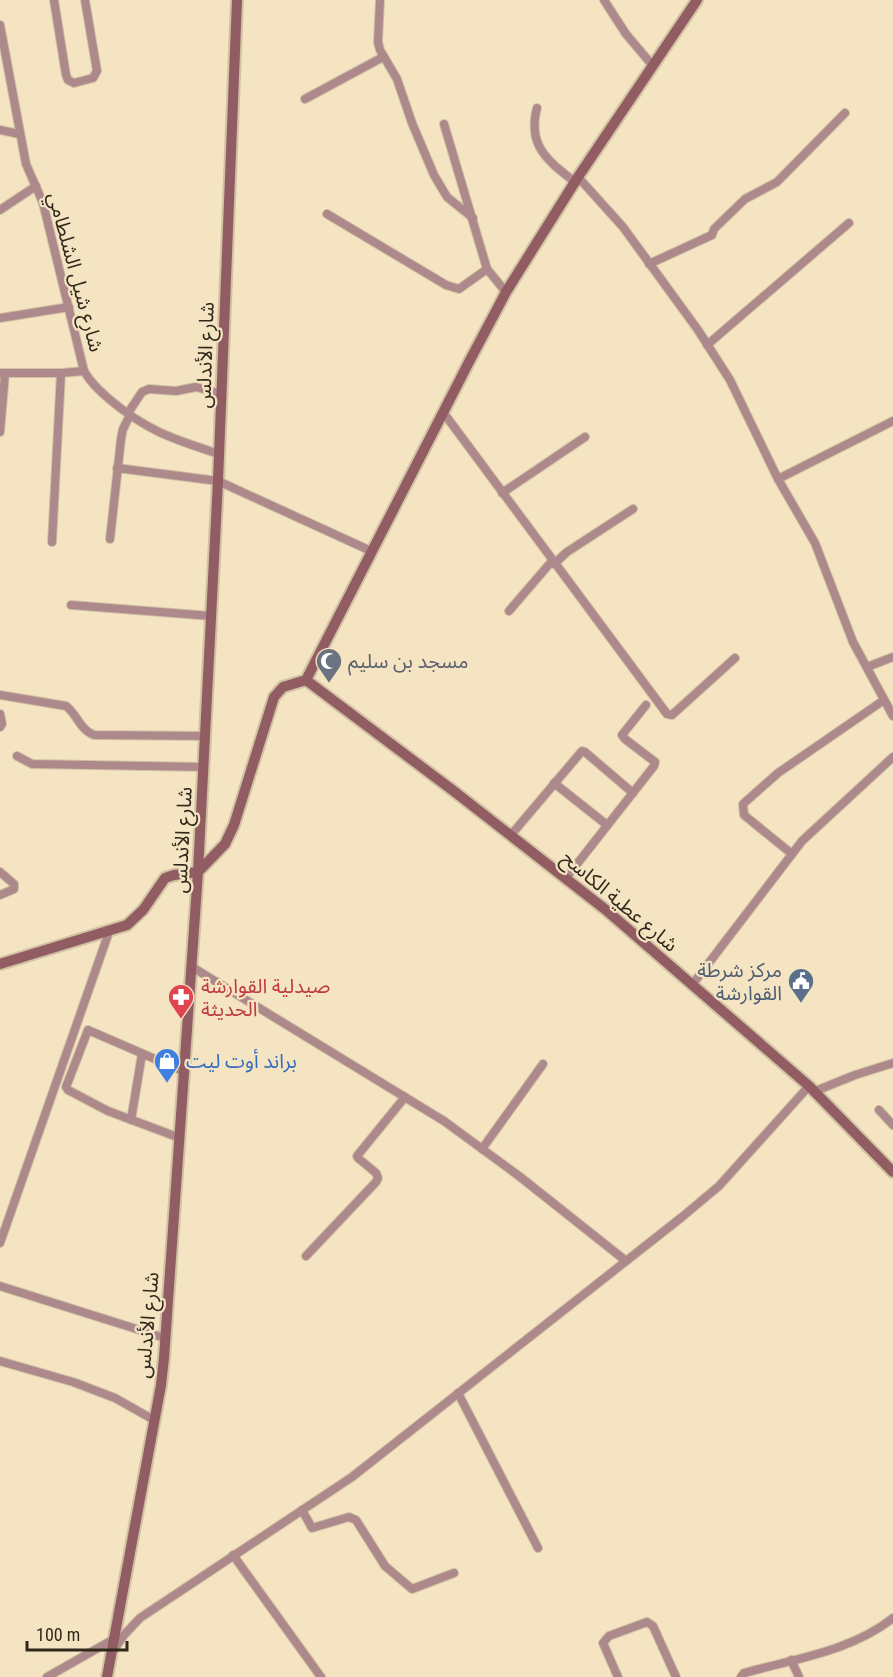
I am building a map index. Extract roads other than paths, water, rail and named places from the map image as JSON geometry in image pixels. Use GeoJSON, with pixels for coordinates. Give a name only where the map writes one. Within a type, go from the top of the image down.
{"type":"FeatureCollection","features":[{"type":"Feature","properties":{"kind":"main road","name":"شارع الأندلس"},"geometry":{"type":"LineString","coordinates":[[107,1677],[161,1385],[165,1338],[198,872],[218,481],[237,0]]}},
{"type":"Feature","properties":{"kind":"main road"},"geometry":{"type":"LineString","coordinates":[[0,964],[127,925],[135,919],[165,878],[174,874],[198,872],[225,844],[234,825],[274,697],[283,687],[306,680],[507,292],[577,179],[697,0]]}},
{"type":"Feature","properties":{"kind":"main road","name":"شارع عطية الكاسح"},"geometry":{"type":"LineString","coordinates":[[306,680],[606,910],[811,1089],[893,1172]]}},
{"type":"Feature","properties":{"kind":"street"},"geometry":{"type":"LineString","coordinates":[[54,0],[66,75],[68,80],[74,83],[93,78],[97,73],[85,0]]}},
{"type":"Feature","properties":{"kind":"street"},"geometry":{"type":"LineString","coordinates":[[380,0],[378,42],[383,57],[397,79],[412,123],[434,175],[447,197],[472,218]]}},
{"type":"Feature","properties":{"kind":"street"},"geometry":{"type":"LineString","coordinates":[[604,0],[626,34],[653,66]]}},
{"type":"Feature","properties":{"kind":"street","name":"شارع شيل الشلطامي"},"geometry":{"type":"LineString","coordinates":[[0,25],[26,164],[43,202],[84,371],[90,381],[153,431],[219,454]]}},
{"type":"Feature","properties":{"kind":"street"},"geometry":{"type":"LineString","coordinates":[[305,99],[383,57]]}},
{"type":"Feature","properties":{"kind":"street"},"geometry":{"type":"LineString","coordinates":[[537,108],[535,126],[542,153],[548,160],[577,179],[623,227],[730,380],[778,479],[815,543],[853,642],[893,716]]}},
{"type":"Feature","properties":{"kind":"street"},"geometry":{"type":"LineString","coordinates":[[649,264],[712,235],[714,229],[741,202],[777,182],[845,113]]}},
{"type":"Feature","properties":{"kind":"street"},"geometry":{"type":"LineString","coordinates":[[444,124],[487,269],[507,292]]}},
{"type":"Feature","properties":{"kind":"street"},"geometry":{"type":"LineString","coordinates":[[0,130],[20,134]]}},
{"type":"Feature","properties":{"kind":"street"},"geometry":{"type":"LineString","coordinates":[[0,210],[36,186]]}},
{"type":"Feature","properties":{"kind":"street"},"geometry":{"type":"LineString","coordinates":[[327,214],[446,285],[459,289],[487,269]]}},
{"type":"Feature","properties":{"kind":"street"},"geometry":{"type":"LineString","coordinates":[[707,345],[849,223]]}},
{"type":"Feature","properties":{"kind":"street"},"geometry":{"type":"LineString","coordinates":[[0,318],[69,307]]}},
{"type":"Feature","properties":{"kind":"street"},"geometry":{"type":"LineString","coordinates":[[0,432],[2,373],[84,371]]}},
{"type":"Feature","properties":{"kind":"street"},"geometry":{"type":"LineString","coordinates":[[52,542],[61,373]]}},
{"type":"Feature","properties":{"kind":"street"},"geometry":{"type":"LineString","coordinates":[[110,539],[123,429],[142,392],[148,389],[176,391],[196,387],[221,394]]}},
{"type":"Feature","properties":{"kind":"street"},"geometry":{"type":"LineString","coordinates":[[443,412],[667,714],[672,715],[735,658]]}},
{"type":"Feature","properties":{"kind":"street"},"geometry":{"type":"LineString","coordinates":[[778,479],[893,421]]}},
{"type":"Feature","properties":{"kind":"street"},"geometry":{"type":"LineString","coordinates":[[502,493],[585,436]]}},
{"type":"Feature","properties":{"kind":"street"},"geometry":{"type":"LineString","coordinates":[[117,468],[218,481],[371,551]]}},
{"type":"Feature","properties":{"kind":"street"},"geometry":{"type":"LineString","coordinates":[[509,611],[553,562],[633,509]]}},
{"type":"Feature","properties":{"kind":"street"},"geometry":{"type":"LineString","coordinates":[[71,605],[211,616]]}},
{"type":"Feature","properties":{"kind":"street"},"geometry":{"type":"LineString","coordinates":[[867,667],[893,657]]}},
{"type":"Feature","properties":{"kind":"street"},"geometry":{"type":"LineString","coordinates":[[0,695],[66,706],[87,732],[94,735],[205,736]]}},
{"type":"Feature","properties":{"kind":"street"},"geometry":{"type":"LineString","coordinates":[[792,854],[744,815],[743,804],[777,773],[885,700]]}},
{"type":"Feature","properties":{"kind":"street"},"geometry":{"type":"LineString","coordinates":[[566,879],[654,766],[655,762],[622,735],[646,705]]}},
{"type":"Feature","properties":{"kind":"street"},"geometry":{"type":"LineString","coordinates":[[0,714],[2,724],[0,727]]}},
{"type":"Feature","properties":{"kind":"street"},"geometry":{"type":"LineString","coordinates":[[511,835],[579,753],[585,752],[633,793]]}},
{"type":"Feature","properties":{"kind":"street"},"geometry":{"type":"LineString","coordinates":[[17,756],[32,764],[203,767]]}},
{"type":"Feature","properties":{"kind":"street"},"geometry":{"type":"LineString","coordinates":[[692,985],[802,842],[893,757]]}},
{"type":"Feature","properties":{"kind":"street"},"geometry":{"type":"LineString","coordinates":[[554,783],[607,825]]}},
{"type":"Feature","properties":{"kind":"street"},"geometry":{"type":"LineString","coordinates":[[0,872],[14,884],[14,889],[0,896]]}},
{"type":"Feature","properties":{"kind":"street"},"geometry":{"type":"LineString","coordinates":[[0,1244],[109,932]]}},
{"type":"Feature","properties":{"kind":"street"},"geometry":{"type":"LineString","coordinates":[[192,967],[444,1121],[626,1261]]}},
{"type":"Feature","properties":{"kind":"street"},"geometry":{"type":"LineString","coordinates":[[180,1138],[108,1111],[66,1087],[87,1030],[185,1072]]}},
{"type":"Feature","properties":{"kind":"street"},"geometry":{"type":"LineString","coordinates":[[131,1120],[142,1054]]}},
{"type":"Feature","properties":{"kind":"street"},"geometry":{"type":"LineString","coordinates":[[482,1149],[543,1064]]}},
{"type":"Feature","properties":{"kind":"street"},"geometry":{"type":"LineString","coordinates":[[112,1654],[124,1635],[140,1618],[352,1477],[719,1186],[811,1089],[893,1064]]}},
{"type":"Feature","properties":{"kind":"street"},"geometry":{"type":"LineString","coordinates":[[306,1256],[376,1182],[378,1178],[376,1173],[357,1156],[405,1097]]}},
{"type":"Feature","properties":{"kind":"street"},"geometry":{"type":"LineString","coordinates":[[879,1110],[893,1125]]}},
{"type":"Feature","properties":{"kind":"street"},"geometry":{"type":"LineString","coordinates":[[0,1286],[165,1338]]}},
{"type":"Feature","properties":{"kind":"street"},"geometry":{"type":"LineString","coordinates":[[0,1360],[73,1382],[115,1398],[154,1420]]}},
{"type":"Feature","properties":{"kind":"street"},"geometry":{"type":"LineString","coordinates":[[458,1393],[538,1548]]}},
{"type":"Feature","properties":{"kind":"street"},"geometry":{"type":"LineString","coordinates":[[302,1510],[312,1528],[349,1517],[356,1520],[385,1566],[412,1589],[454,1573]]}},
{"type":"Feature","properties":{"kind":"street"},"geometry":{"type":"LineString","coordinates":[[233,1556],[321,1677]]}},
{"type":"Feature","properties":{"kind":"street"},"geometry":{"type":"LineString","coordinates":[[741,1677],[744,1673],[851,1643],[868,1635],[893,1618]]}},
{"type":"Feature","properties":{"kind":"street"},"geometry":{"type":"LineString","coordinates":[[618,1677],[603,1643],[604,1640],[647,1622],[653,1626],[676,1677]]}},
{"type":"Feature","properties":{"kind":"street"},"geometry":{"type":"LineString","coordinates":[[47,1677],[114,1639]]}},
{"type":"Feature","properties":{"kind":"street"},"geometry":{"type":"LineString","coordinates":[[791,1660],[798,1677]]}},
{"type":"Feature","properties":{"kind":"place","name":"مسجد بن سليم"},"geometry":{"type":"Point","coordinates":[329,684]}},
{"type":"Feature","properties":{"kind":"place","name":"مركز شرطة القوارشة"},"geometry":{"type":"Point","coordinates":[801,1004]}},
{"type":"Feature","properties":{"kind":"place","name":"صيدلية القوارشة الحديثة"},"geometry":{"type":"Point","coordinates":[181,1020]}},
{"type":"Feature","properties":{"kind":"place","name":"براند أوت ليت"},"geometry":{"type":"Point","coordinates":[167,1084]}}]}
